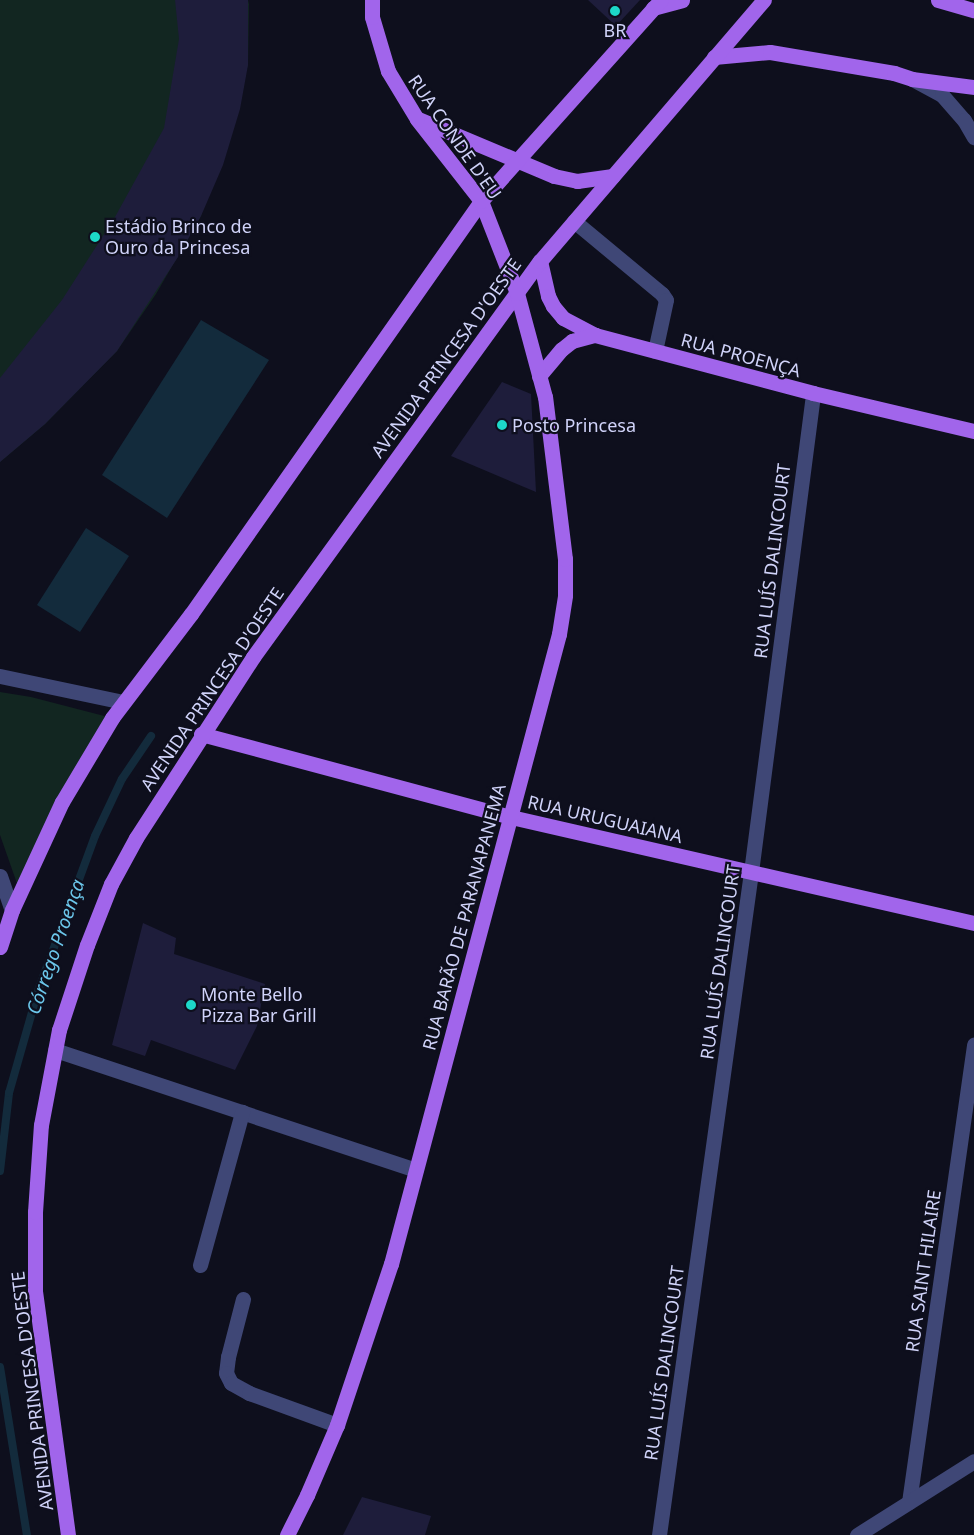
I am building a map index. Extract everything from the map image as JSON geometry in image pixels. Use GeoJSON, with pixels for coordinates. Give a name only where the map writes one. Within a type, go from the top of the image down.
{"type":"FeatureCollection","features":[{"type":"Feature","properties":{"kind":"main road","name":"RUA CONDE D'EU"},"geometry":{"type":"LineString","coordinates":[[372,0],[372,17],[388,71],[417,119],[481,201],[517,293]]}},
{"type":"Feature","properties":{"kind":"main road"},"geometry":{"type":"LineString","coordinates":[[0,947],[12,910],[62,802],[123,702],[191,614],[481,201],[516,159],[657,4],[682,0]]}},
{"type":"Feature","properties":{"kind":"main road","name":"AVENIDA PRINCESA D'OESTE"},"geometry":{"type":"LineString","coordinates":[[68,1535],[35,1292],[34,1212],[41,1125],[59,1030],[111,884],[136,838],[252,657],[540,261],[764,0]]}},
{"type":"Feature","properties":{"kind":"main road"},"geometry":{"type":"LineString","coordinates":[[937,0],[974,10]]}},
{"type":"Feature","properties":{"kind":"main road"},"geometry":{"type":"LineString","coordinates":[[714,57],[770,52],[894,73],[912,79],[974,87]]}},
{"type":"Feature","properties":{"kind":"main road"},"geometry":{"type":"LineString","coordinates":[[417,119],[554,176],[577,181],[613,176]]}},
{"type":"Feature","properties":{"kind":"main road","name":"RUA PROENÇA"},"geometry":{"type":"LineString","coordinates":[[540,261],[548,296],[553,306],[563,318],[595,335],[813,393],[974,431]]}},
{"type":"Feature","properties":{"kind":"main road","name":"RUA BARÃO DE PARANAPANEMA"},"geometry":{"type":"LineString","coordinates":[[287,1535],[307,1495],[337,1425],[391,1264],[559,634],[565,595],[565,559],[545,397],[517,293]]}},
{"type":"Feature","properties":{"kind":"main road"},"geometry":{"type":"LineString","coordinates":[[539,376],[562,348],[572,341],[595,335]]}},
{"type":"Feature","properties":{"kind":"main road","name":"RUA URUGUAIANA"},"geometry":{"type":"LineString","coordinates":[[202,734],[510,817],[974,923]]}},
{"type":"Feature","properties":{"kind":"street"},"geometry":{"type":"LineString","coordinates":[[912,79],[942,95],[964,120],[974,137]]}},
{"type":"Feature","properties":{"kind":"street"},"geometry":{"type":"LineString","coordinates":[[574,221],[662,294],[666,300],[655,351]]}},
{"type":"Feature","properties":{"kind":"street","name":"RUA LUÍS DALINCOURT"},"geometry":{"type":"LineString","coordinates":[[659,1535],[751,872],[813,393]]}},
{"type":"Feature","properties":{"kind":"street"},"geometry":{"type":"LineString","coordinates":[[0,676],[123,702]]}},
{"type":"Feature","properties":{"kind":"street"},"geometry":{"type":"LineString","coordinates":[[0,876],[12,910]]}},
{"type":"Feature","properties":{"kind":"street","name":"RUA SAINT HILAIRE"},"geometry":{"type":"LineString","coordinates":[[909,1502],[974,1045]]}},
{"type":"Feature","properties":{"kind":"street"},"geometry":{"type":"LineString","coordinates":[[55,1050],[416,1170]]}},
{"type":"Feature","properties":{"kind":"street"},"geometry":{"type":"LineString","coordinates":[[200,1265],[242,1112]]}},
{"type":"Feature","properties":{"kind":"street"},"geometry":{"type":"LineString","coordinates":[[243,1298],[228,1357],[226,1374],[230,1383],[249,1393],[337,1425]]}},
{"type":"Feature","properties":{"kind":"street"},"geometry":{"type":"LineString","coordinates":[[856,1535],[974,1462]]}},
{"type":"Feature","properties":{"kind":"green space","name":"Estádio Brinco de Ouro da Princesa"},"geometry":{"type":"Polygon","coordinates":[[[0,0],[248,0],[249,4],[248,65],[201,216],[156,294],[117,351],[45,424],[0,462],[0,0]]]}},
{"type":"Feature","properties":{"kind":"green space"},"geometry":{"type":"Polygon","coordinates":[[[0,692],[31,697],[112,718],[20,892],[0,835],[0,692]]]}},
{"type":"Feature","properties":{"kind":"water"},"geometry":{"type":"Polygon","coordinates":[[[201,320],[269,360],[167,518],[102,475],[201,320]]]}},
{"type":"Feature","properties":{"kind":"water"},"geometry":{"type":"Polygon","coordinates":[[[86,528],[129,556],[80,632],[37,605],[86,528]]]}},
{"type":"Feature","properties":{"kind":"building"},"geometry":{"type":"Polygon","coordinates":[[[175,0],[248,0],[248,65],[240,109],[223,165],[201,216],[178,257],[117,351],[45,424],[0,462],[0,378],[62,300],[115,217],[164,128],[179,39],[175,0]]]}},
{"type":"Feature","properties":{"kind":"building","name":"BR"},"geometry":{"type":"Polygon","coordinates":[[[588,0],[640,0],[616,26],[588,0]]]}},
{"type":"Feature","properties":{"kind":"building","name":"Posto Princesa"},"geometry":{"type":"Polygon","coordinates":[[[502,382],[531,394],[536,492],[451,456],[502,382]]]}},
{"type":"Feature","properties":{"kind":"building","name":"Monte Bello Pizza Bar Grill"},"geometry":{"type":"Polygon","coordinates":[[[143,923],[176,938],[174,954],[265,984],[257,1026],[235,1070],[151,1040],[145,1056],[112,1045],[143,923]]]}},
{"type":"Feature","properties":{"kind":"building"},"geometry":{"type":"Polygon","coordinates":[[[362,1497],[431,1516],[425,1535],[343,1535],[362,1497]]]}},
{"type":"Feature","properties":{"kind":"waterway","name":"Córrego Proença"},"geometry":{"type":"LineString","coordinates":[[0,1171],[9,1093],[38,991],[95,836],[122,779],[151,736]]}},
{"type":"Feature","properties":{"kind":"waterway","name":"Córrego Proença"},"geometry":{"type":"LineString","coordinates":[[0,1367],[27,1535]]}},
{"type":"Feature","properties":{"kind":"place","name":"BR"},"geometry":{"type":"Point","coordinates":[615,11]}},
{"type":"Feature","properties":{"kind":"place","name":"Estádio Brinco de Ouro da Princesa"},"geometry":{"type":"Point","coordinates":[95,237]}},
{"type":"Feature","properties":{"kind":"place","name":"Posto Princesa"},"geometry":{"type":"Point","coordinates":[502,425]}},
{"type":"Feature","properties":{"kind":"place","name":"Monte Bello Pizza Bar Grill"},"geometry":{"type":"Point","coordinates":[191,1005]}}]}
